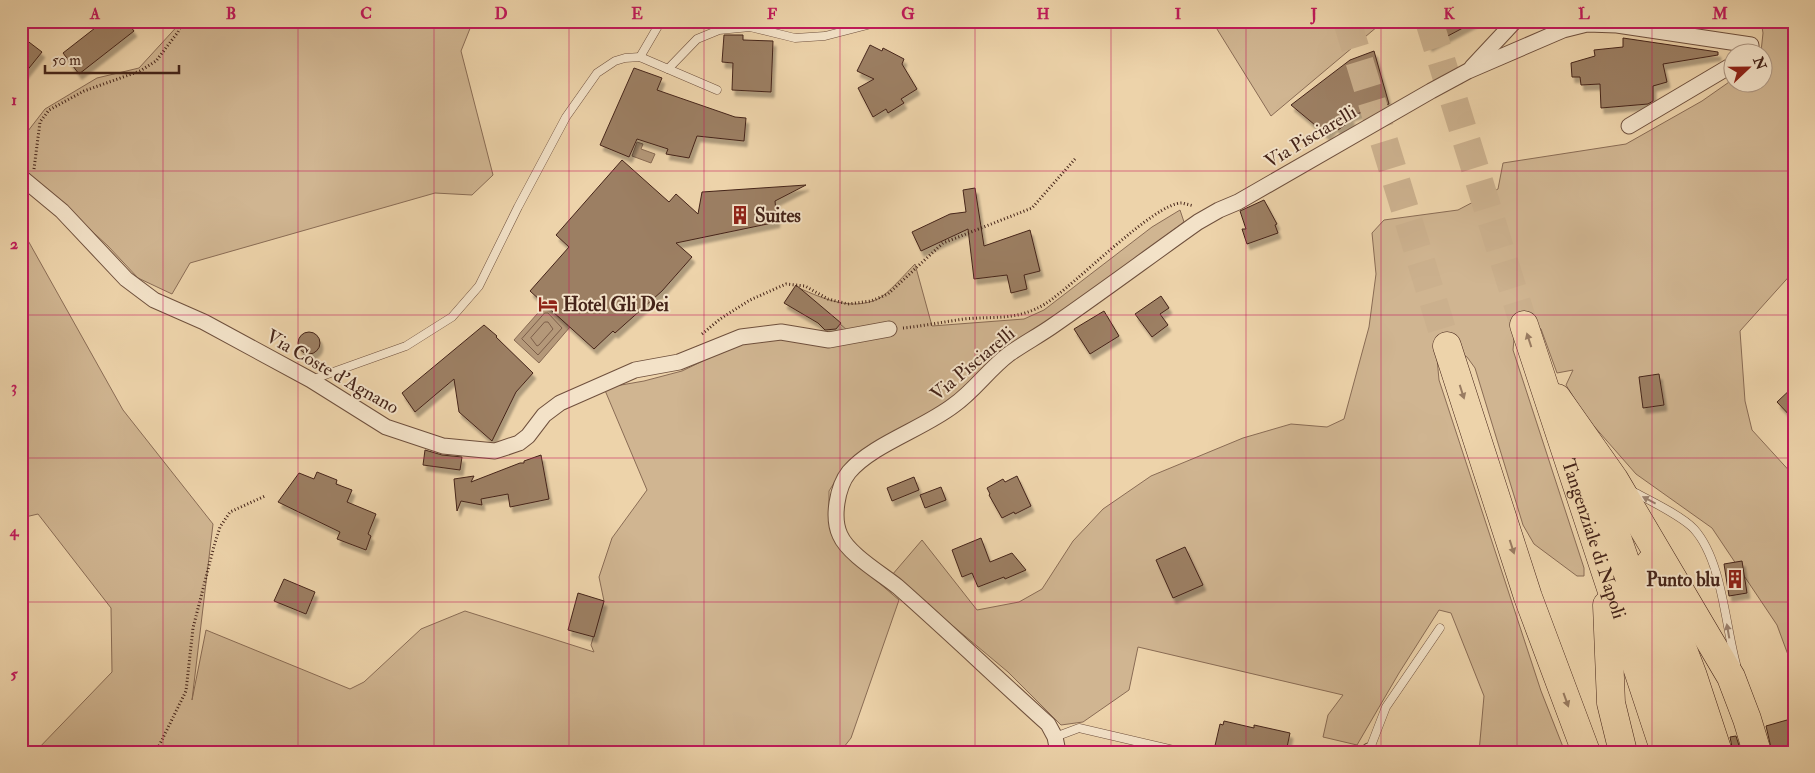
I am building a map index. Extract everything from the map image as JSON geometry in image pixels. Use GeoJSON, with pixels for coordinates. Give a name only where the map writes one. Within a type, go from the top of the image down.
{"type":"FeatureCollection","features":[{"type":"Feature","properties":{"kind":"highway","name":"Tangenziale di Napoli"},"geometry":{"type":"LineString","coordinates":[[1524,325],[1665,752]]}},
{"type":"Feature","properties":{"kind":"highway"},"geometry":{"type":"LineString","coordinates":[[1447,346],[1528,597],[1586,752]]}},
{"type":"Feature","properties":{"kind":"highway"},"geometry":{"type":"LineString","coordinates":[[1541,376],[1621,490],[1696,615],[1731,677],[1757,752]]}},
{"type":"Feature","properties":{"kind":"highway"},"geometry":{"type":"LineString","coordinates":[[1562,406],[1678,752]]}},
{"type":"Feature","properties":{"kind":"highway"},"geometry":{"type":"LineString","coordinates":[[1582,433],[1690,752]]}},
{"type":"Feature","properties":{"kind":"highway"},"geometry":{"type":"LineString","coordinates":[[1602,461],[1679,670],[1704,752]]}},
{"type":"Feature","properties":{"kind":"highway"},"geometry":{"type":"LineString","coordinates":[[1621,490],[1693,676],[1718,752]]}},
{"type":"Feature","properties":{"kind":"highway"},"geometry":{"type":"LineString","coordinates":[[1646,532],[1701,661],[1732,752]]}},
{"type":"Feature","properties":{"kind":"highway"},"geometry":{"type":"LineString","coordinates":[[1606,576],[1611,703],[1623,752]]}},
{"type":"Feature","properties":{"kind":"highway"},"geometry":{"type":"LineString","coordinates":[[1606,576],[1626,674],[1648,752]]}},
{"type":"Feature","properties":{"kind":"highway"},"geometry":{"type":"LineString","coordinates":[[1672,576],[1712,660],[1734,718],[1744,752]]}},
{"type":"Feature","properties":{"kind":"highway"},"geometry":{"type":"LineString","coordinates":[[1696,615],[1740,678],[1758,712],[1769,752]]}},
{"type":"Feature","properties":{"kind":"highway"},"geometry":{"type":"LineString","coordinates":[[1609,647],[1635,752]]}},
{"type":"Feature","properties":{"kind":"street"},"geometry":{"type":"LineString","coordinates":[[1468,71],[1515,21]]}},
{"type":"Feature","properties":{"kind":"street"},"geometry":{"type":"LineString","coordinates":[[1468,71],[1563,30],[1587,24],[1617,25],[1731,42]]}},
{"type":"Feature","properties":{"kind":"street","name":"Via Pisciarelli"},"geometry":{"type":"LineString","coordinates":[[1057,744],[1048,724],[896,586],[846,545],[840,537],[837,526],[837,501],[840,487],[858,463],[873,452],[935,419],[949,409],[1007,355],[1053,326],[1198,222],[1238,202],[1370,124],[1468,71]]}},
{"type":"Feature","properties":{"kind":"street"},"geometry":{"type":"LineString","coordinates":[[1629,126],[1722,72]]}},
{"type":"Feature","properties":{"kind":"street","name":"Via Coste d'Agnano"},"geometry":{"type":"LineString","coordinates":[[25,181],[62,211],[126,279],[154,300],[204,322],[311,380],[386,427],[443,446],[495,451],[519,443],[528,436],[544,415],[560,403],[635,370],[679,362],[741,337],[781,332],[829,340],[889,329]]}},
{"type":"Feature","properties":{"kind":"lane"},"geometry":{"type":"LineString","coordinates":[[640,57],[661,21]]}},
{"type":"Feature","properties":{"kind":"lane"},"geometry":{"type":"LineString","coordinates":[[668,69],[697,39],[719,30],[750,27],[795,38],[825,36],[883,21]]}},
{"type":"Feature","properties":{"kind":"lane"},"geometry":{"type":"LineString","coordinates":[[311,380],[406,346],[452,317],[479,286],[518,206],[566,118],[584,89],[597,73],[615,61],[640,57],[717,90]]}},
{"type":"Feature","properties":{"kind":"lane"},"geometry":{"type":"LineString","coordinates":[[1621,490],[1661,506],[1693,528],[1708,549],[1721,591],[1729,638],[1738,670]]}},
{"type":"Feature","properties":{"kind":"lane"},"geometry":{"type":"LineString","coordinates":[[1369,752],[1386,707],[1440,628]]}},
{"type":"Feature","properties":{"kind":"lane"},"geometry":{"type":"LineString","coordinates":[[1057,744],[1079,728],[1182,750],[1182,752]]}},
{"type":"Feature","properties":{"kind":"path"},"geometry":{"type":"LineString","coordinates":[[25,181],[35,167],[36,142],[40,122],[49,110],[84,91],[140,71],[156,61],[178,32],[183,21]]}},
{"type":"Feature","properties":{"kind":"path"},"geometry":{"type":"LineString","coordinates":[[699,337],[720,319],[750,300],[786,284],[805,286],[828,299],[848,304],[871,301],[888,294],[943,243],[1032,208],[1074,159]]}},
{"type":"Feature","properties":{"kind":"path"},"geometry":{"type":"LineString","coordinates":[[889,329],[964,319],[1008,318],[1027,313],[1044,304],[1068,287],[1135,229],[1163,209],[1181,203],[1219,210]]}},
{"type":"Feature","properties":{"kind":"path"},"geometry":{"type":"LineString","coordinates":[[156,752],[186,691],[193,628],[220,527],[230,512],[265,496]]}},
{"type":"Feature","properties":{"kind":"shaded area"},"geometry":{"type":"Polygon","coordinates":[[[182,21],[473,21],[461,51],[493,175],[472,195],[435,193],[190,263],[172,294],[138,278],[108,246],[21,166],[21,140],[45,109],[97,78],[139,68],[182,21]]]}},
{"type":"Feature","properties":{"kind":"shaded area"},"geometry":{"type":"Polygon","coordinates":[[[1212,21],[1384,21],[1271,116],[1212,21]]]}},
{"type":"Feature","properties":{"kind":"shaded area"},"geometry":{"type":"Polygon","coordinates":[[[1761,21],[1794,21],[1794,271],[1740,331],[1745,401],[1752,430],[1794,476],[1794,671],[1777,625],[1712,528],[1636,474],[1585,416],[1566,385],[1573,370],[1557,373],[1541,329],[1531,323],[1515,328],[1513,350],[1584,568],[1584,576],[1577,576],[1534,544],[1523,525],[1475,368],[1467,357],[1453,349],[1437,358],[1439,380],[1541,691],[1565,752],[1479,752],[1484,696],[1451,613],[1439,610],[1357,745],[1323,737],[1328,715],[1343,695],[1138,647],[1129,690],[1083,722],[1061,725],[1008,672],[892,575],[922,540],[977,610],[1019,602],[1042,589],[1073,541],[1103,509],[1151,476],[1243,438],[1291,424],[1327,427],[1344,419],[1369,327],[1376,274],[1372,233],[1384,220],[1458,210],[1498,189],[1503,163],[1626,144],[1702,101],[1722,87],[1722,92],[1772,92],[1772,42],[1762,42],[1761,21]]]}},
{"type":"Feature","properties":{"kind":"shaded area"},"geometry":{"type":"Polygon","coordinates":[[[1180,210],[1184,222],[1061,314],[949,403],[841,472],[829,491],[829,522],[843,552],[899,600],[851,738],[840,752],[35,752],[112,672],[111,608],[38,514],[21,518],[21,228],[123,410],[213,524],[192,700],[206,630],[350,689],[364,682],[421,629],[465,611],[594,652],[591,645],[604,601],[599,577],[612,538],[647,490],[604,388],[644,381],[682,371],[736,345],[776,336],[826,347],[856,338],[799,288],[838,302],[858,304],[868,302],[878,299],[886,293],[915,264],[932,326],[1024,319],[1044,310],[1152,227],[1180,210]]]}},
{"type":"Feature","properties":{"kind":"water"},"geometry":{"type":"Polygon","coordinates":[[[637,142],[643,144],[641,149],[655,154],[651,163],[632,156],[637,142]]]}},
{"type":"Feature","properties":{"kind":"water"},"geometry":{"type":"Polygon","coordinates":[[[545,305],[570,327],[539,363],[514,340],[545,305]]]}},
{"type":"Feature","properties":{"kind":"building"},"geometry":{"type":"Polygon","coordinates":[[[104,21],[126,21],[134,31],[79,74],[63,53],[104,21]]]}},
{"type":"Feature","properties":{"kind":"building"},"geometry":{"type":"Polygon","coordinates":[[[1416,21],[1476,21],[1429,46],[1416,21]]]}},
{"type":"Feature","properties":{"kind":"building"},"geometry":{"type":"Polygon","coordinates":[[[724,35],[743,35],[743,40],[773,41],[771,92],[732,90],[733,63],[722,62],[724,35]]]}},
{"type":"Feature","properties":{"kind":"building"},"geometry":{"type":"Polygon","coordinates":[[[21,36],[42,52],[21,78],[21,36]]]}},
{"type":"Feature","properties":{"kind":"building"},"geometry":{"type":"Polygon","coordinates":[[[1623,38],[1718,52],[1718,55],[1663,64],[1667,82],[1653,86],[1653,101],[1648,104],[1601,108],[1600,84],[1581,85],[1580,77],[1572,77],[1571,63],[1595,56],[1594,50],[1623,47],[1623,38]]]}},
{"type":"Feature","properties":{"kind":"building"},"geometry":{"type":"Polygon","coordinates":[[[870,45],[882,51],[883,48],[904,59],[902,64],[917,89],[901,99],[904,103],[888,113],[886,109],[873,117],[858,88],[874,79],[857,71],[870,45]]]}},
{"type":"Feature","properties":{"kind":"building"},"geometry":{"type":"Polygon","coordinates":[[[1374,51],[1389,104],[1350,116],[1352,120],[1338,130],[1335,126],[1327,135],[1291,105],[1350,60],[1374,51]]]}},
{"type":"Feature","properties":{"kind":"building"},"geometry":{"type":"Polygon","coordinates":[[[634,68],[662,78],[657,90],[735,117],[746,118],[744,141],[697,136],[689,158],[666,154],[668,149],[637,139],[629,157],[600,145],[634,68]]]}},
{"type":"Feature","properties":{"kind":"building"},"geometry":{"type":"Polygon","coordinates":[[[622,160],[669,202],[676,194],[698,214],[702,192],[806,185],[775,201],[777,222],[676,243],[692,257],[662,291],[594,349],[530,291],[569,247],[556,235],[622,160]]]}},
{"type":"Feature","properties":{"kind":"building"},"geometry":{"type":"Polygon","coordinates":[[[975,188],[984,246],[1030,230],[1040,271],[1024,275],[1027,289],[1011,293],[1007,275],[974,279],[968,229],[921,251],[912,232],[950,214],[966,212],[963,190],[975,188]]]}},
{"type":"Feature","properties":{"kind":"building"},"geometry":{"type":"Polygon","coordinates":[[[1264,200],[1277,224],[1275,225],[1278,233],[1247,244],[1242,229],[1246,229],[1240,211],[1264,200]]]}},
{"type":"Feature","properties":{"kind":"building"},"geometry":{"type":"Polygon","coordinates":[[[796,285],[841,323],[836,329],[825,330],[818,323],[784,303],[796,285]]]}},
{"type":"Feature","properties":{"kind":"building"},"geometry":{"type":"Polygon","coordinates":[[[1161,296],[1169,308],[1160,314],[1168,325],[1152,337],[1135,314],[1161,296]]]}},
{"type":"Feature","properties":{"kind":"building"},"geometry":{"type":"Polygon","coordinates":[[[1104,311],[1119,336],[1090,354],[1074,329],[1104,311]]]}},
{"type":"Feature","properties":{"kind":"building"},"geometry":{"type":"Polygon","coordinates":[[[484,325],[533,373],[516,392],[492,441],[459,412],[454,379],[415,412],[402,393],[484,325]]]}},
{"type":"Feature","properties":{"kind":"building"},"geometry":{"type":"Polygon","coordinates":[[[309,332],[317,335],[320,343],[317,351],[309,354],[301,351],[298,343],[301,335],[309,332]]]}},
{"type":"Feature","properties":{"kind":"building"},"geometry":{"type":"Polygon","coordinates":[[[1659,374],[1664,405],[1643,408],[1639,377],[1659,374]]]}},
{"type":"Feature","properties":{"kind":"building"},"geometry":{"type":"Polygon","coordinates":[[[1794,386],[1794,420],[1777,402],[1794,386]]]}},
{"type":"Feature","properties":{"kind":"building"},"geometry":{"type":"Polygon","coordinates":[[[425,450],[442,455],[462,457],[460,470],[423,465],[425,450]]]}},
{"type":"Feature","properties":{"kind":"building"},"geometry":{"type":"Polygon","coordinates":[[[541,455],[549,499],[510,507],[508,494],[481,499],[482,505],[461,501],[457,511],[454,479],[474,476],[471,482],[541,455]]]}},
{"type":"Feature","properties":{"kind":"building"},"geometry":{"type":"Polygon","coordinates":[[[317,472],[337,480],[336,484],[352,490],[347,502],[376,514],[368,534],[371,536],[366,550],[337,539],[340,532],[278,502],[299,473],[314,479],[317,472]]]}},
{"type":"Feature","properties":{"kind":"building"},"geometry":{"type":"Polygon","coordinates":[[[1017,476],[1031,506],[1002,518],[987,488],[1003,479],[1005,482],[1017,476]]]}},
{"type":"Feature","properties":{"kind":"building"},"geometry":{"type":"Polygon","coordinates":[[[914,477],[919,490],[892,501],[887,488],[914,477]]]}},
{"type":"Feature","properties":{"kind":"building"},"geometry":{"type":"Polygon","coordinates":[[[941,487],[946,500],[925,508],[920,495],[941,487]]]}},
{"type":"Feature","properties":{"kind":"building"},"geometry":{"type":"Polygon","coordinates":[[[981,538],[990,562],[1012,553],[1026,570],[978,587],[972,573],[962,577],[952,550],[981,538]]]}},
{"type":"Feature","properties":{"kind":"building"},"geometry":{"type":"Polygon","coordinates":[[[1185,547],[1203,585],[1173,598],[1156,560],[1185,547]]]}},
{"type":"Feature","properties":{"kind":"building","name":"Punto blu"},"geometry":{"type":"Polygon","coordinates":[[[1742,561],[1747,593],[1729,596],[1724,564],[1742,561]]]}},
{"type":"Feature","properties":{"kind":"building"},"geometry":{"type":"Polygon","coordinates":[[[284,579],[315,592],[306,614],[274,601],[284,579]]]}},
{"type":"Feature","properties":{"kind":"building"},"geometry":{"type":"Polygon","coordinates":[[[578,593],[604,601],[594,637],[568,630],[578,593]]]}},
{"type":"Feature","properties":{"kind":"building"},"geometry":{"type":"Polygon","coordinates":[[[1794,718],[1794,752],[1772,752],[1766,726],[1794,718]]]}},
{"type":"Feature","properties":{"kind":"building"},"geometry":{"type":"Polygon","coordinates":[[[1224,721],[1254,728],[1254,725],[1290,733],[1286,752],[1223,752],[1214,750],[1220,724],[1223,725],[1224,721]]]}},
{"type":"Feature","properties":{"kind":"building"},"geometry":{"type":"Polygon","coordinates":[[[1736,736],[1741,752],[1733,752],[1730,737],[1736,736]]]}},
{"type":"Feature","properties":{"kind":"tunnel"},"geometry":{"type":"LineString","coordinates":[[1347,21],[1447,346]]}},
{"type":"Feature","properties":{"kind":"tunnel"},"geometry":{"type":"LineString","coordinates":[[1429,21],[1524,325]]}},
{"type":"Feature","properties":{"kind":"place","name":"Suites"},"geometry":{"type":"Point","coordinates":[740,215]}},
{"type":"Feature","properties":{"kind":"place","name":"Hotel Gli Dei"},"geometry":{"type":"Point","coordinates":[548,304]}},
{"type":"Feature","properties":{"kind":"place","name":"Punto blu"},"geometry":{"type":"Point","coordinates":[1735,579]}}]}
